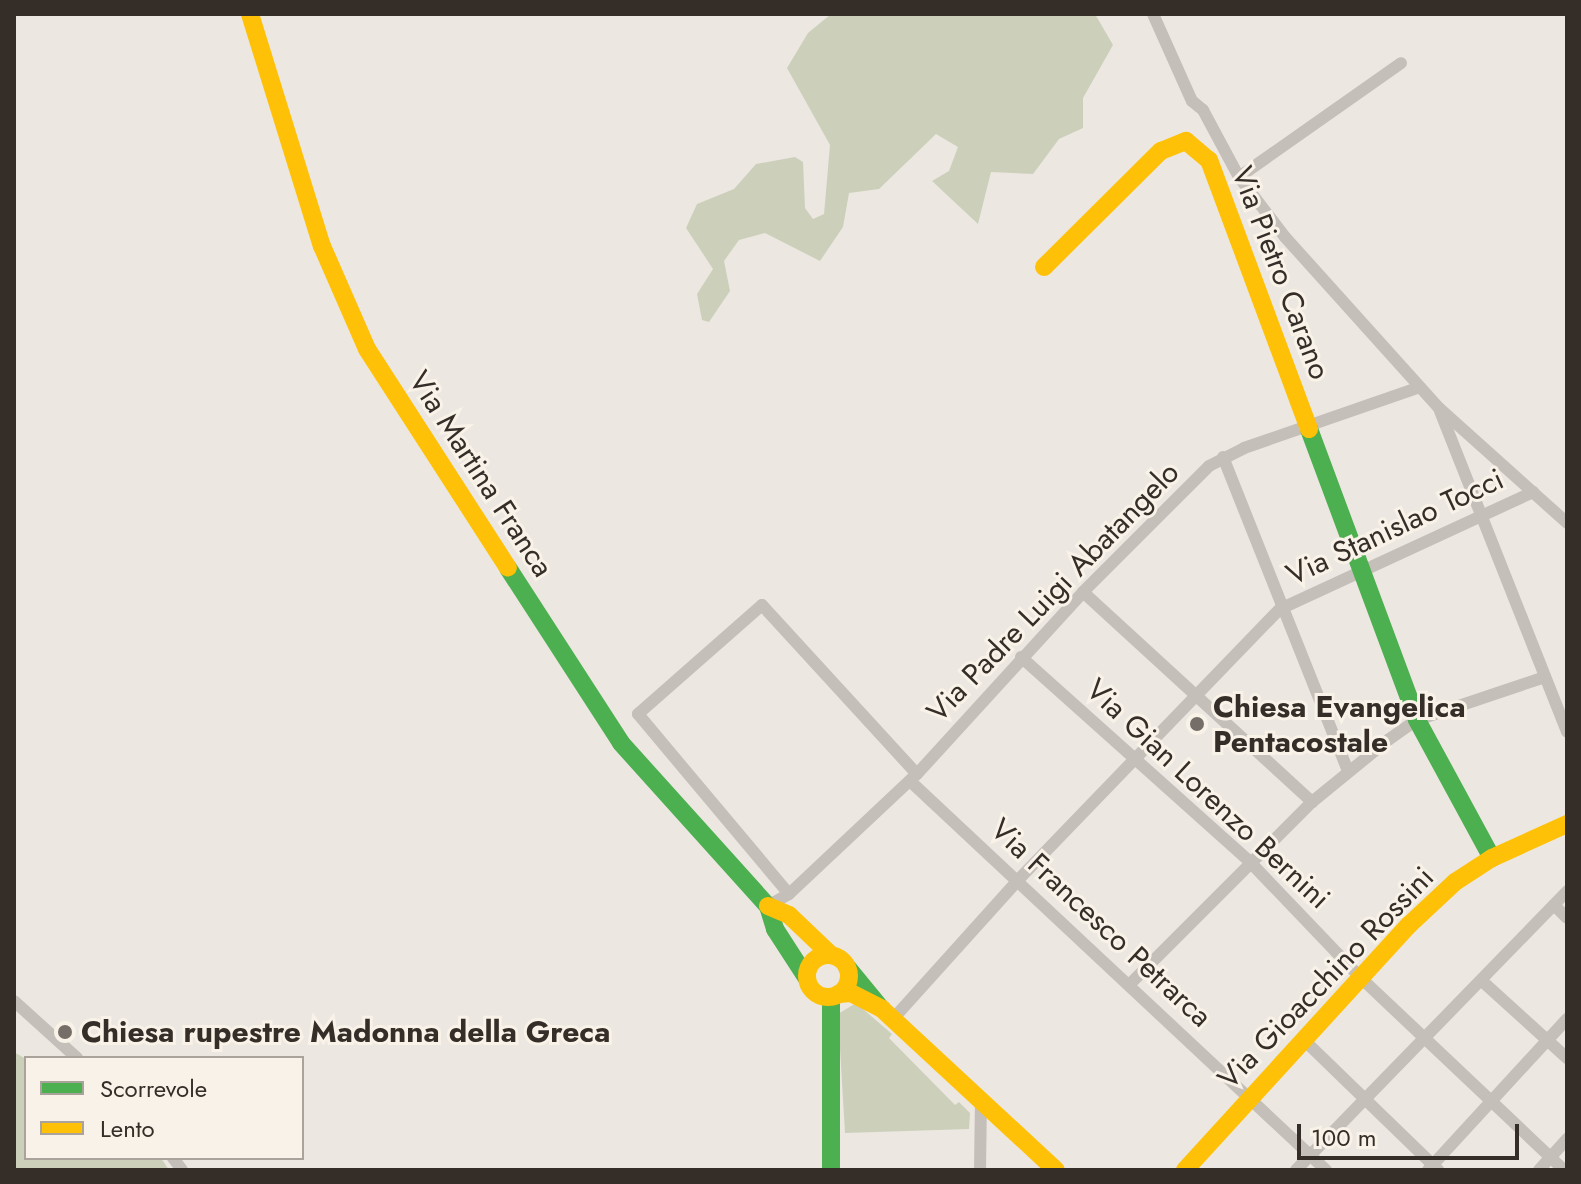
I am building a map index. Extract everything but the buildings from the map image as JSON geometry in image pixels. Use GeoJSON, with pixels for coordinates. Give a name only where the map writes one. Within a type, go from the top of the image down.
{"type":"FeatureCollection","features":[{"type":"Feature","properties":{"kind":"street","name":"Via Martina Franca"},"geometry":{"type":"LineString","coordinates":[[250,14],[322,246],[367,349],[621,743],[768,906],[789,915],[831,955]]}},
{"type":"Feature","properties":{"kind":"street"},"geometry":{"type":"LineString","coordinates":[[1153,14],[1192,101],[1203,110],[1239,177],[1439,408],[1567,523]]}},
{"type":"Feature","properties":{"kind":"street"},"geometry":{"type":"LineString","coordinates":[[1239,177],[1401,63]]}},
{"type":"Feature","properties":{"kind":"street","name":"Via Pietro Carano"},"geometry":{"type":"LineString","coordinates":[[1044,267],[1161,151],[1186,141],[1209,160],[1417,720],[1492,858]]}},
{"type":"Feature","properties":{"kind":"street","name":"Via Padre Luigi Abatangelo"},"geometry":{"type":"LineString","coordinates":[[768,906],[789,894],[913,777],[1083,592],[1223,457],[1420,387]]}},
{"type":"Feature","properties":{"kind":"street"},"geometry":{"type":"LineString","coordinates":[[1439,408],[1567,732]]}},
{"type":"Feature","properties":{"kind":"street"},"geometry":{"type":"LineString","coordinates":[[1223,457],[1348,771]]}},
{"type":"Feature","properties":{"kind":"street","name":"Via Stanislao Tocci"},"geometry":{"type":"LineString","coordinates":[[887,1014],[1282,608],[1480,513],[1533,492]]}},
{"type":"Feature","properties":{"kind":"street"},"geometry":{"type":"LineString","coordinates":[[1083,592],[1195,698],[1312,802]]}},
{"type":"Feature","properties":{"kind":"street","name":"Via Francesco Petrarca"},"geometry":{"type":"LineString","coordinates":[[789,894],[638,714],[762,605],[913,777],[1326,1170]]}},
{"type":"Feature","properties":{"kind":"street","name":"Via Gian Lorenzo Bernini"},"geometry":{"type":"LineString","coordinates":[[1021,657],[1251,863],[1362,979],[1564,1170]]}},
{"type":"Feature","properties":{"kind":"street"},"geometry":{"type":"LineString","coordinates":[[1129,985],[1312,802],[1348,771],[1417,720],[1545,677]]}},
{"type":"Feature","properties":{"kind":"street","name":"Via Gioacchino Rossini"},"geometry":{"type":"LineString","coordinates":[[1186,1170],[1409,925],[1455,882],[1492,858],[1567,824]]}},
{"type":"Feature","properties":{"kind":"street"},"geometry":{"type":"LineString","coordinates":[[1296,1170],[1567,891]]}},
{"type":"Feature","properties":{"kind":"street"},"geometry":{"type":"LineString","coordinates":[[1554,905],[1567,918]]}},
{"type":"Feature","properties":{"kind":"street","name":"Via Martina Franca"},"geometry":{"type":"LineString","coordinates":[[768,906],[775,929],[808,983],[829,1068]]}},
{"type":"Feature","properties":{"kind":"street"},"geometry":{"type":"LineString","coordinates":[[887,1014],[851,993],[835,996],[808,983],[813,960],[831,955],[847,967],[887,1014],[1056,1170]]}},
{"type":"Feature","properties":{"kind":"street"},"geometry":{"type":"LineString","coordinates":[[835,996],[847,985],[847,967]]}},
{"type":"Feature","properties":{"kind":"street"},"geometry":{"type":"LineString","coordinates":[[1482,981],[1567,1058]]}},
{"type":"Feature","properties":{"kind":"street","name":"Via Martina Franca"},"geometry":{"type":"LineString","coordinates":[[831,1170],[829,1068],[835,996]]}},
{"type":"Feature","properties":{"kind":"street"},"geometry":{"type":"LineString","coordinates":[[14,1001],[75,1056]]}},
{"type":"Feature","properties":{"kind":"street"},"geometry":{"type":"LineString","coordinates":[[1304,1040],[1433,1168],[1567,1019]]}},
{"type":"Feature","properties":{"kind":"street"},"geometry":{"type":"LineString","coordinates":[[980,1170],[981,1101]]}},
{"type":"Feature","properties":{"kind":"street"},"geometry":{"type":"LineString","coordinates":[[1539,1170],[1567,1139]]}},
{"type":"Feature","properties":{"kind":"green space"},"geometry":{"type":"Polygon","coordinates":[[[831,14],[1095,14],[1113,45],[1083,98],[1083,128],[1059,139],[1033,174],[991,172],[978,224],[932,181],[949,171],[958,147],[936,134],[879,189],[849,193],[843,227],[820,261],[765,233],[739,240],[724,261],[730,291],[709,322],[702,320],[697,294],[713,269],[686,228],[697,204],[734,189],[756,164],[795,157],[803,162],[805,208],[813,219],[824,214],[830,145],[787,68],[808,33],[831,14]]]}},
{"type":"Feature","properties":{"kind":"green space"},"geometry":{"type":"Polygon","coordinates":[[[856,1003],[892,1034],[889,1038],[955,1105],[959,1102],[970,1113],[969,1129],[845,1133],[838,1014],[856,1003]]]}},
{"type":"Feature","properties":{"kind":"green space"},"geometry":{"type":"Polygon","coordinates":[[[14,1052],[24,1058],[24,1160],[162,1160],[169,1170],[14,1170],[14,1052]]]}},
{"type":"Feature","properties":{"kind":"traffic: fast"},"geometry":{"type":"LineString","coordinates":[[1309,429],[1417,720],[1492,858]]}},
{"type":"Feature","properties":{"kind":"traffic: fast"},"geometry":{"type":"LineString","coordinates":[[508,568],[621,743],[768,906],[775,929],[806,977]]}},
{"type":"Feature","properties":{"kind":"traffic: fast"},"geometry":{"type":"LineString","coordinates":[[847,967],[880,1007]]}},
{"type":"Feature","properties":{"kind":"traffic: fast"},"geometry":{"type":"LineString","coordinates":[[831,997],[831,1170]]}},
{"type":"Feature","properties":{"kind":"traffic: slow"},"geometry":{"type":"LineString","coordinates":[[250,14],[322,246],[367,349],[508,568]]}},
{"type":"Feature","properties":{"kind":"traffic: slow"},"geometry":{"type":"LineString","coordinates":[[1044,267],[1161,151],[1186,141],[1209,160],[1309,429]]}},
{"type":"Feature","properties":{"kind":"traffic: slow"},"geometry":{"type":"LineString","coordinates":[[1185,1170],[1409,925],[1455,882],[1492,858],[1567,824]]}},
{"type":"Feature","properties":{"kind":"traffic: slow"},"geometry":{"type":"LineString","coordinates":[[768,906],[789,915],[831,955]]}},
{"type":"Feature","properties":{"kind":"traffic: slow"},"geometry":{"type":"LineString","coordinates":[[828,955],[843,961],[849,976],[843,991],[828,997],[813,991],[807,976],[813,961],[828,955]]}},
{"type":"Feature","properties":{"kind":"traffic: slow"},"geometry":{"type":"LineString","coordinates":[[838,994],[851,993],[882,1009],[1056,1170]]}},
{"type":"Feature","properties":{"kind":"place","name":"Chiesa Evangelica Pentacostale"},"geometry":{"type":"Point","coordinates":[1197,724]}},
{"type":"Feature","properties":{"kind":"place","name":"Chiesa rupestre Madonna della Greca"},"geometry":{"type":"Point","coordinates":[65,1032]}}]}
